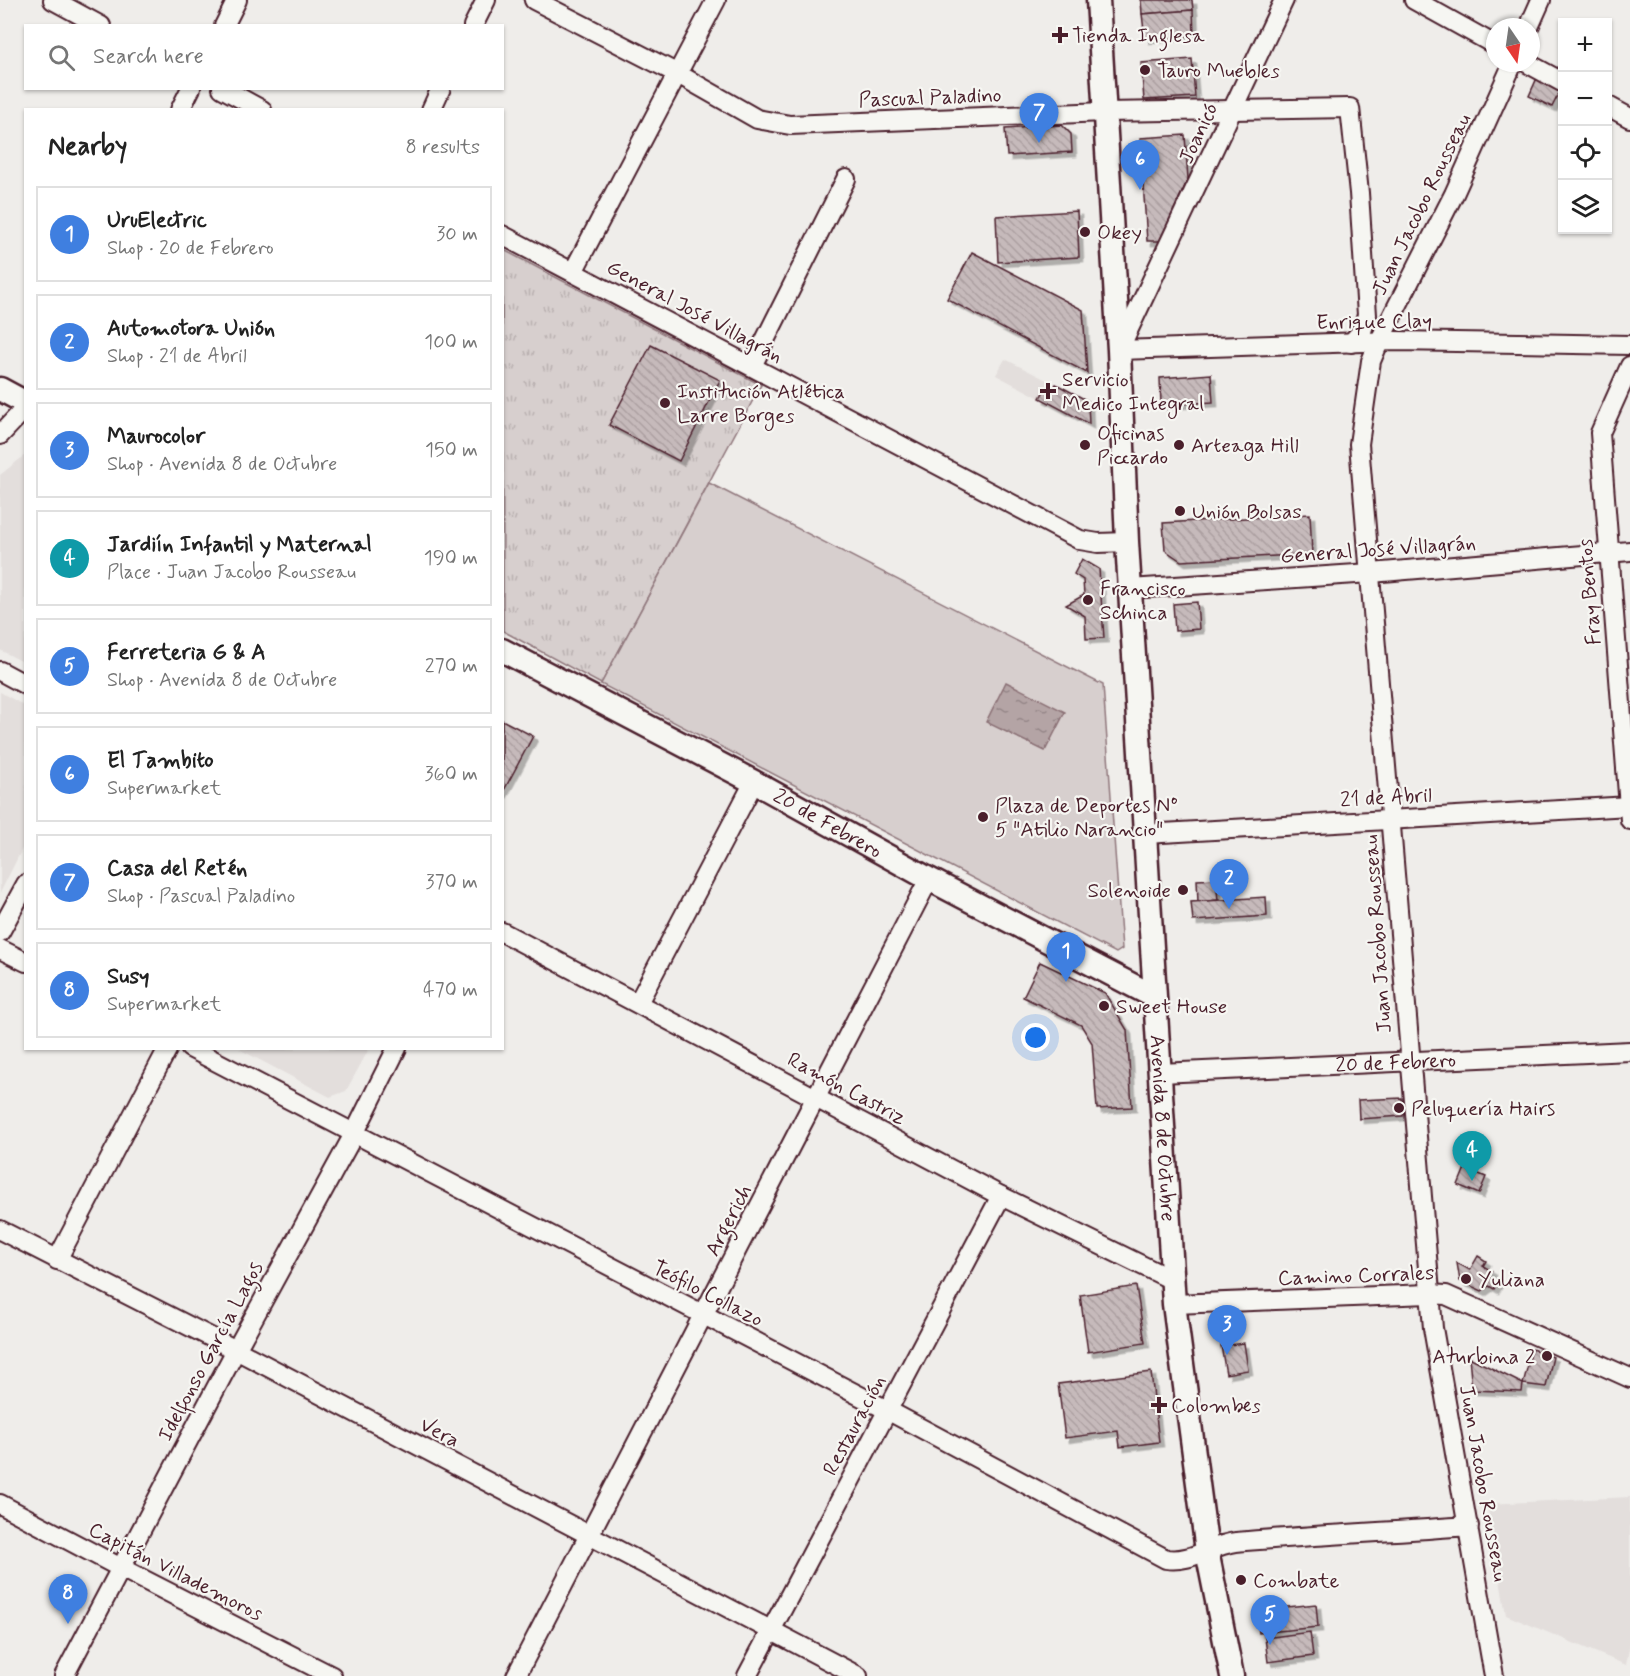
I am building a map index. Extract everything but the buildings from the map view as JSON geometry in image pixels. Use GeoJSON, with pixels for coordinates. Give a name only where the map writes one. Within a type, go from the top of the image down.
{"type":"FeatureCollection","features":[{"type":"Feature","properties":{"kind":"main road","name":"Avenida 8 de Octubre"},"geometry":{"type":"LineString","coordinates":[[1098,0],[1153,996],[1160,1073],[1172,1280],[1207,1551],[1232,1676]]}},
{"type":"Feature","properties":{"kind":"main road"},"geometry":{"type":"LineString","coordinates":[[0,389],[24,403]]}},
{"type":"Feature","properties":{"kind":"main road","name":"20 de Febrero"},"geometry":{"type":"LineString","coordinates":[[504,651],[754,782],[929,879],[1153,996]]}},
{"type":"Feature","properties":{"kind":"street"},"geometry":{"type":"LineString","coordinates":[[53,0],[97,24]]}},
{"type":"Feature","properties":{"kind":"street"},"geometry":{"type":"LineString","coordinates":[[225,24],[237,0]]}},
{"type":"Feature","properties":{"kind":"street"},"geometry":{"type":"LineString","coordinates":[[474,24],[486,0]]}},
{"type":"Feature","properties":{"kind":"street"},"geometry":{"type":"LineString","coordinates":[[534,0],[678,74]]}},
{"type":"Feature","properties":{"kind":"street"},"geometry":{"type":"LineString","coordinates":[[573,272],[716,0]]}},
{"type":"Feature","properties":{"kind":"street","name":"Joanicó"},"geometry":{"type":"LineString","coordinates":[[1119,350],[1284,0]]}},
{"type":"Feature","properties":{"kind":"street"},"geometry":{"type":"LineString","coordinates":[[1414,0],[1486,40]]}},
{"type":"Feature","properties":{"kind":"street"},"geometry":{"type":"LineString","coordinates":[[1533,18],[1541,0]]}},
{"type":"Feature","properties":{"kind":"street"},"geometry":{"type":"LineString","coordinates":[[1540,70],[1558,79]]}},
{"type":"Feature","properties":{"kind":"street","name":"Juan Jacobo Rousseau"},"geometry":{"type":"LineString","coordinates":[[1494,1676],[1433,1328],[1359,444],[1371,361],[1387,341],[1397,304],[1454,194],[1509,72]]}},
{"type":"Feature","properties":{"kind":"street","name":"Pascual Paladino"},"geometry":{"type":"LineString","coordinates":[[678,74],[757,119],[790,125],[1104,112],[1350,108],[1366,294],[1366,322],[1351,343]]}},
{"type":"Feature","properties":{"kind":"street"},"geometry":{"type":"LineString","coordinates":[[181,108],[190,90]]}},
{"type":"Feature","properties":{"kind":"street"},"geometry":{"type":"LineString","coordinates":[[226,90],[258,108]]}},
{"type":"Feature","properties":{"kind":"street"},"geometry":{"type":"LineString","coordinates":[[432,108],[440,90]]}},
{"type":"Feature","properties":{"kind":"street"},"geometry":{"type":"LineString","coordinates":[[1612,108],[1630,118]]}},
{"type":"Feature","properties":{"kind":"street"},"geometry":{"type":"LineString","coordinates":[[752,366],[846,179]]}},
{"type":"Feature","properties":{"kind":"street","name":"General José Villagrán"},"geometry":{"type":"LineString","coordinates":[[504,236],[1080,540],[1098,543],[1127,542]]}},
{"type":"Feature","properties":{"kind":"street"},"geometry":{"type":"LineString","coordinates":[[1366,294],[1379,304],[1397,304]]}},
{"type":"Feature","properties":{"kind":"street","name":"Enrique Clay"},"geometry":{"type":"LineString","coordinates":[[1119,350],[1387,341],[1630,345]]}},
{"type":"Feature","properties":{"kind":"street","name":"Fray Bentos"},"geometry":{"type":"LineString","coordinates":[[1630,366],[1600,433],[1630,811]]}},
{"type":"Feature","properties":{"kind":"street"},"geometry":{"type":"LineString","coordinates":[[0,435],[24,407]]}},
{"type":"Feature","properties":{"kind":"street","name":"General José Villagrán"},"geometry":{"type":"LineString","coordinates":[[1130,589],[1371,573],[1630,551]]}},
{"type":"Feature","properties":{"kind":"street"},"geometry":{"type":"LineString","coordinates":[[0,672],[24,684]]}},
{"type":"Feature","properties":{"kind":"street"},"geometry":{"type":"LineString","coordinates":[[638,1003],[754,782]]}},
{"type":"Feature","properties":{"kind":"street","name":"21 de Abril"},"geometry":{"type":"LineString","coordinates":[[1145,834],[1392,820],[1630,811]]}},
{"type":"Feature","properties":{"kind":"street","name":"Argerich"},"geometry":{"type":"LineString","coordinates":[[516,1676],[929,879]]}},
{"type":"Feature","properties":{"kind":"street"},"geometry":{"type":"LineString","coordinates":[[0,932],[24,888]]}},
{"type":"Feature","properties":{"kind":"street","name":"Ramón Castriz"},"geometry":{"type":"LineString","coordinates":[[504,933],[1001,1196],[1172,1280]]}},
{"type":"Feature","properties":{"kind":"street"},"geometry":{"type":"LineString","coordinates":[[0,949],[24,962]]}},
{"type":"Feature","properties":{"kind":"street"},"geometry":{"type":"LineString","coordinates":[[57,1260],[167,1050]]}},
{"type":"Feature","properties":{"kind":"street","name":"Teófilo Collazo"},"geometry":{"type":"LineString","coordinates":[[194,1050],[887,1410],[1166,1559],[1183,1559],[1233,1542],[1469,1526]]}},
{"type":"Feature","properties":{"kind":"street","name":"Idelfonso García Lagos"},"geometry":{"type":"LineString","coordinates":[[64,1676],[236,1350],[354,1134],[396,1050]]}},
{"type":"Feature","properties":{"kind":"street","name":"20 de Febrero"},"geometry":{"type":"LineString","coordinates":[[1160,1073],[1630,1051]]}},
{"type":"Feature","properties":{"kind":"street","name":"Restauración"},"geometry":{"type":"LineString","coordinates":[[747,1676],[1001,1196]]}},
{"type":"Feature","properties":{"kind":"street","name":"Vera"},"geometry":{"type":"LineString","coordinates":[[0,1230],[236,1350],[858,1676]]}},
{"type":"Feature","properties":{"kind":"street","name":"Camino Corrales"},"geometry":{"type":"LineString","coordinates":[[1174,1304],[1446,1295],[1630,1378]]}},
{"type":"Feature","properties":{"kind":"street","name":"Capitán Villademoros"},"geometry":{"type":"LineString","coordinates":[[0,1504],[332,1676]]}},
{"type":"Feature","properties":{"kind":"shaded area","name":"Servicio Medico Integral"},"geometry":{"type":"Polygon","coordinates":[[[1005,359],[1088,401],[1089,424],[996,375],[1005,359]]]}},
{"type":"Feature","properties":{"kind":"shaded area"},"geometry":{"type":"Polygon","coordinates":[[[24,456],[24,662],[0,650],[0,475],[24,456]]]}},
{"type":"Feature","properties":{"kind":"shaded area"},"geometry":{"type":"Polygon","coordinates":[[[0,692],[24,705],[24,845],[0,893],[0,692]]]}},
{"type":"Feature","properties":{"kind":"shaded area"},"geometry":{"type":"Polygon","coordinates":[[[241,1050],[368,1050],[346,1091],[330,1097],[241,1050]]]}},
{"type":"Feature","properties":{"kind":"shaded area"},"geometry":{"type":"Polygon","coordinates":[[[1630,1497],[1630,1644],[1626,1665],[1506,1615],[1487,1504],[1630,1497]]]}},
{"type":"Feature","properties":{"kind":"green space"},"geometry":{"type":"Polygon","coordinates":[[[504,250],[761,385],[601,684],[504,632],[504,250]]]}},
{"type":"Feature","properties":{"kind":"green space","name":"Plaza de Deportes Nº 5 \"Atilio Narancio\""},"geometry":{"type":"Polygon","coordinates":[[[709,483],[1103,685],[1122,949],[1116,953],[601,684],[709,483]]]}},
{"type":"Feature","properties":{"kind":"water"},"geometry":{"type":"Polygon","coordinates":[[[1006,682],[1065,712],[1045,751],[986,722],[1006,682]]]}},
{"type":"Feature","properties":{"kind":"place","name":"Tienda Inglesa"},"geometry":{"type":"Point","coordinates":[1060,35]}},
{"type":"Feature","properties":{"kind":"place","name":"Tauro Muebles"},"geometry":{"type":"Point","coordinates":[1145,70]}},
{"type":"Feature","properties":{"kind":"place","name":"Casa del Retén"},"geometry":{"type":"Point","coordinates":[1039,143]}},
{"type":"Feature","properties":{"kind":"place","name":"El Tambito"},"geometry":{"type":"Point","coordinates":[1140,190]}},
{"type":"Feature","properties":{"kind":"place","name":"Okey"},"geometry":{"type":"Point","coordinates":[1085,232]}},
{"type":"Feature","properties":{"kind":"place","name":"Servicio Medico Integral"},"geometry":{"type":"Point","coordinates":[1048,391]}},
{"type":"Feature","properties":{"kind":"place","name":"Institución Atlética Larre Borges"},"geometry":{"type":"Point","coordinates":[665,403]}},
{"type":"Feature","properties":{"kind":"place","name":"Oficinas Piccardo"},"geometry":{"type":"Point","coordinates":[1085,445]}},
{"type":"Feature","properties":{"kind":"place","name":"Arteaga Hill"},"geometry":{"type":"Point","coordinates":[1179,445]}},
{"type":"Feature","properties":{"kind":"place","name":"Unión Bolsas"},"geometry":{"type":"Point","coordinates":[1180,511]}},
{"type":"Feature","properties":{"kind":"place","name":"Francisco Schinca"},"geometry":{"type":"Point","coordinates":[1088,600]}},
{"type":"Feature","properties":{"kind":"place","name":"Plaza de Deportes Nº 5 \"Atilio Narancio\""},"geometry":{"type":"Point","coordinates":[983,817]}},
{"type":"Feature","properties":{"kind":"place","name":"Solenoide"},"geometry":{"type":"Point","coordinates":[1183,890]}},
{"type":"Feature","properties":{"kind":"place","name":"Automotora Unión"},"geometry":{"type":"Point","coordinates":[1229,909]}},
{"type":"Feature","properties":{"kind":"place","name":"UruElectric"},"geometry":{"type":"Point","coordinates":[1066,982]}},
{"type":"Feature","properties":{"kind":"place","name":"Sweet House"},"geometry":{"type":"Point","coordinates":[1104,1006]}},
{"type":"Feature","properties":{"kind":"place","name":"Peluquería Hairs"},"geometry":{"type":"Point","coordinates":[1399,1108]}},
{"type":"Feature","properties":{"kind":"place","name":"Jardiín Infantil y Maternal"},"geometry":{"type":"Point","coordinates":[1472,1181]}},
{"type":"Feature","properties":{"kind":"place","name":"Yuliana"},"geometry":{"type":"Point","coordinates":[1466,1279]}},
{"type":"Feature","properties":{"kind":"place","name":"Maurocolor"},"geometry":{"type":"Point","coordinates":[1227,1355]}},
{"type":"Feature","properties":{"kind":"place","name":"Aturbina 2"},"geometry":{"type":"Point","coordinates":[1547,1356]}},
{"type":"Feature","properties":{"kind":"place","name":"Colombes"},"geometry":{"type":"Point","coordinates":[1159,1405]}},
{"type":"Feature","properties":{"kind":"place","name":"Combate"},"geometry":{"type":"Point","coordinates":[1241,1580]}},
{"type":"Feature","properties":{"kind":"place","name":"Susy"},"geometry":{"type":"Point","coordinates":[68,1624]}},
{"type":"Feature","properties":{"kind":"place","name":"Ferreteria G & A"},"geometry":{"type":"Point","coordinates":[1270,1645]}}]}
